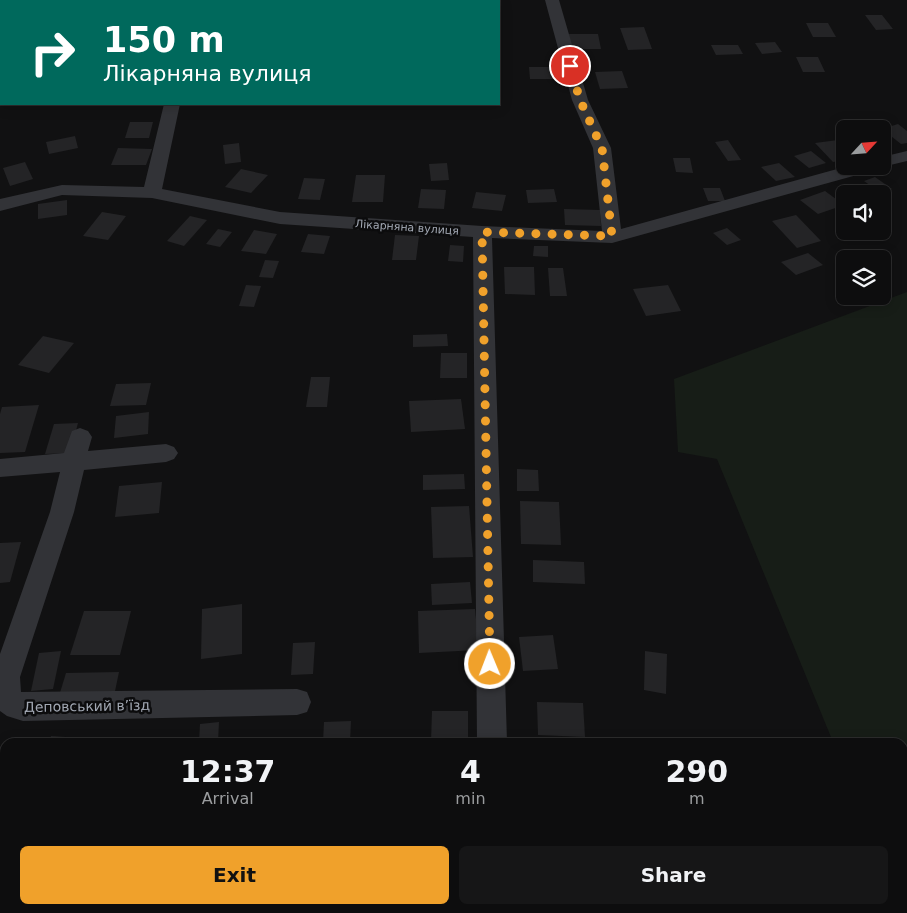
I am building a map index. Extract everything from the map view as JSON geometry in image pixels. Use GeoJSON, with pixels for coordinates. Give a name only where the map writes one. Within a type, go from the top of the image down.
{"type":"FeatureCollection","features":[{"type":"Feature","properties":{"kind":"street"},"geometry":{"type":"LineString","coordinates":[[552,0],[580,100],[602,148],[612,236]]}},
{"type":"Feature","properties":{"kind":"street"},"geometry":{"type":"LineString","coordinates":[[152,193],[172,105]]}},
{"type":"Feature","properties":{"kind":"street"},"geometry":{"type":"LineString","coordinates":[[891,160],[907,156]]}},
{"type":"Feature","properties":{"kind":"street","name":"Лікарняна вулиця"},"geometry":{"type":"LineString","coordinates":[[0,205],[43,193],[62,190],[152,193],[280,218],[482,232],[612,236],[836,175]]}},
{"type":"Feature","properties":{"kind":"street"},"geometry":{"type":"LineString","coordinates":[[482,232],[492,738]]}},
{"type":"Feature","properties":{"kind":"street"},"geometry":{"type":"LineString","coordinates":[[0,468],[77,449],[166,453]]}},
{"type":"Feature","properties":{"kind":"street","name":"Деповський в’їзд"},"geometry":{"type":"LineString","coordinates":[[77,449],[62,512],[6,677],[5,691],[9,702],[17,707],[23,707],[297,702]]}},
{"type":"Feature","properties":{"kind":"shaded area"},"geometry":{"type":"Polygon","coordinates":[[[907,292],[907,738],[831,738],[717,459],[678,452],[674,379],[872,305],[891,305],[891,298],[907,292]]]}},
{"type":"Feature","properties":{"kind":"building"},"geometry":{"type":"Polygon","coordinates":[[[865,15],[882,15],[893,29],[876,30],[865,15]]]}},
{"type":"Feature","properties":{"kind":"building"},"geometry":{"type":"Polygon","coordinates":[[[806,23],[828,23],[836,37],[813,37],[806,23]]]}},
{"type":"Feature","properties":{"kind":"building"},"geometry":{"type":"Polygon","coordinates":[[[644,27],[652,49],[628,50],[620,28],[644,27]]]}},
{"type":"Feature","properties":{"kind":"building"},"geometry":{"type":"Polygon","coordinates":[[[567,34],[598,34],[601,49],[569,49],[567,34]]]}},
{"type":"Feature","properties":{"kind":"building"},"geometry":{"type":"Polygon","coordinates":[[[775,42],[782,52],[762,54],[755,43],[775,42]]]}},
{"type":"Feature","properties":{"kind":"building"},"geometry":{"type":"Polygon","coordinates":[[[711,45],[738,45],[743,54],[716,55],[711,45]]]}},
{"type":"Feature","properties":{"kind":"building"},"geometry":{"type":"Polygon","coordinates":[[[796,57],[818,57],[825,72],[803,72],[796,57]]]}},
{"type":"Feature","properties":{"kind":"building"},"geometry":{"type":"Polygon","coordinates":[[[529,67],[552,67],[553,79],[530,79],[529,67]]]}},
{"type":"Feature","properties":{"kind":"building"},"geometry":{"type":"Polygon","coordinates":[[[622,71],[628,88],[600,89],[595,72],[622,71]]]}},
{"type":"Feature","properties":{"kind":"building"},"geometry":{"type":"Polygon","coordinates":[[[130,122],[153,122],[149,138],[125,138],[130,122]]]}},
{"type":"Feature","properties":{"kind":"building"},"geometry":{"type":"Polygon","coordinates":[[[898,124],[907,131],[907,143],[901,144],[891,136],[891,126],[898,124]]]}},
{"type":"Feature","properties":{"kind":"building"},"geometry":{"type":"Polygon","coordinates":[[[75,136],[78,148],[49,154],[46,142],[75,136]]]}},
{"type":"Feature","properties":{"kind":"building"},"geometry":{"type":"Polygon","coordinates":[[[728,140],[741,160],[728,161],[715,142],[728,140]]]}},
{"type":"Feature","properties":{"kind":"building"},"geometry":{"type":"Polygon","coordinates":[[[836,140],[836,162],[833,162],[815,143],[836,140]]]}},
{"type":"Feature","properties":{"kind":"building"},"geometry":{"type":"Polygon","coordinates":[[[239,143],[241,162],[225,164],[223,145],[239,143]]]}},
{"type":"Feature","properties":{"kind":"building"},"geometry":{"type":"Polygon","coordinates":[[[118,148],[152,149],[146,165],[111,165],[118,148]]]}},
{"type":"Feature","properties":{"kind":"building"},"geometry":{"type":"Polygon","coordinates":[[[811,151],[826,163],[809,168],[794,156],[811,151]]]}},
{"type":"Feature","properties":{"kind":"building"},"geometry":{"type":"Polygon","coordinates":[[[673,158],[690,158],[693,173],[676,172],[673,158]]]}},
{"type":"Feature","properties":{"kind":"building"},"geometry":{"type":"Polygon","coordinates":[[[25,162],[33,179],[10,186],[3,168],[25,162]]]}},
{"type":"Feature","properties":{"kind":"building"},"geometry":{"type":"Polygon","coordinates":[[[447,163],[449,180],[431,181],[429,164],[447,163]]]}},
{"type":"Feature","properties":{"kind":"building"},"geometry":{"type":"Polygon","coordinates":[[[779,163],[795,177],[776,181],[761,167],[779,163]]]}},
{"type":"Feature","properties":{"kind":"building"},"geometry":{"type":"Polygon","coordinates":[[[241,169],[268,175],[251,193],[225,187],[241,169]]]}},
{"type":"Feature","properties":{"kind":"building"},"geometry":{"type":"Polygon","coordinates":[[[356,175],[385,175],[383,202],[352,202],[356,175]]]}},
{"type":"Feature","properties":{"kind":"building"},"geometry":{"type":"Polygon","coordinates":[[[875,177],[886,185],[870,185],[864,181],[875,177]]]}},
{"type":"Feature","properties":{"kind":"building"},"geometry":{"type":"Polygon","coordinates":[[[304,178],[325,179],[320,200],[298,199],[304,178]]]}},
{"type":"Feature","properties":{"kind":"building"},"geometry":{"type":"Polygon","coordinates":[[[703,188],[720,188],[725,201],[708,201],[703,188]]]}},
{"type":"Feature","properties":{"kind":"building"},"geometry":{"type":"Polygon","coordinates":[[[421,189],[446,190],[444,209],[418,208],[421,189]]]}},
{"type":"Feature","properties":{"kind":"building"},"geometry":{"type":"Polygon","coordinates":[[[554,189],[557,202],[528,203],[526,190],[554,189]]]}},
{"type":"Feature","properties":{"kind":"building"},"geometry":{"type":"Polygon","coordinates":[[[825,191],[836,199],[836,208],[818,214],[800,200],[825,191]]]}},
{"type":"Feature","properties":{"kind":"building"},"geometry":{"type":"Polygon","coordinates":[[[476,192],[506,195],[502,211],[472,208],[476,192]]]}},
{"type":"Feature","properties":{"kind":"building"},"geometry":{"type":"Polygon","coordinates":[[[67,200],[67,215],[38,219],[38,204],[67,200]]]}},
{"type":"Feature","properties":{"kind":"building"},"geometry":{"type":"Polygon","coordinates":[[[564,209],[600,210],[601,226],[565,225],[564,209]]]}},
{"type":"Feature","properties":{"kind":"building"},"geometry":{"type":"Polygon","coordinates":[[[102,212],[126,216],[108,240],[83,236],[102,212]]]}},
{"type":"Feature","properties":{"kind":"building"},"geometry":{"type":"Polygon","coordinates":[[[796,215],[821,241],[797,248],[772,221],[796,215]]]}},
{"type":"Feature","properties":{"kind":"building"},"geometry":{"type":"Polygon","coordinates":[[[190,216],[207,220],[184,246],[167,241],[190,216]]]}},
{"type":"Feature","properties":{"kind":"building"},"geometry":{"type":"Polygon","coordinates":[[[727,228],[741,240],[727,245],[713,233],[727,228]]]}},
{"type":"Feature","properties":{"kind":"building"},"geometry":{"type":"Polygon","coordinates":[[[218,229],[232,232],[220,247],[206,244],[218,229]]]}},
{"type":"Feature","properties":{"kind":"building"},"geometry":{"type":"Polygon","coordinates":[[[254,230],[277,234],[266,254],[241,251],[254,230]]]}},
{"type":"Feature","properties":{"kind":"building"},"geometry":{"type":"Polygon","coordinates":[[[308,234],[330,236],[324,254],[301,252],[308,234]]]}},
{"type":"Feature","properties":{"kind":"building"},"geometry":{"type":"Polygon","coordinates":[[[395,235],[419,236],[416,260],[392,260],[395,235]]]}},
{"type":"Feature","properties":{"kind":"building"},"geometry":{"type":"Polygon","coordinates":[[[450,245],[464,246],[463,262],[448,261],[450,245]]]}},
{"type":"Feature","properties":{"kind":"building"},"geometry":{"type":"Polygon","coordinates":[[[534,246],[548,246],[548,257],[533,256],[534,246]]]}},
{"type":"Feature","properties":{"kind":"building"},"geometry":{"type":"Polygon","coordinates":[[[808,253],[823,265],[796,275],[781,262],[808,253]]]}},
{"type":"Feature","properties":{"kind":"building"},"geometry":{"type":"Polygon","coordinates":[[[265,260],[279,261],[273,278],[259,277],[265,260]]]}},
{"type":"Feature","properties":{"kind":"building"},"geometry":{"type":"Polygon","coordinates":[[[504,267],[534,267],[535,295],[505,294],[504,267]]]}},
{"type":"Feature","properties":{"kind":"building"},"geometry":{"type":"Polygon","coordinates":[[[548,268],[563,268],[567,296],[550,296],[548,268]]]}},
{"type":"Feature","properties":{"kind":"building"},"geometry":{"type":"Polygon","coordinates":[[[246,285],[261,286],[254,307],[239,306],[246,285]]]}},
{"type":"Feature","properties":{"kind":"building"},"geometry":{"type":"Polygon","coordinates":[[[668,285],[681,311],[646,316],[633,289],[668,285]]]}},
{"type":"Feature","properties":{"kind":"building"},"geometry":{"type":"Polygon","coordinates":[[[447,334],[448,346],[413,347],[413,335],[447,334]]]}},
{"type":"Feature","properties":{"kind":"building"},"geometry":{"type":"Polygon","coordinates":[[[43,336],[74,343],[49,373],[18,365],[43,336]]]}},
{"type":"Feature","properties":{"kind":"building"},"geometry":{"type":"Polygon","coordinates":[[[441,353],[467,353],[467,378],[440,378],[441,353]]]}},
{"type":"Feature","properties":{"kind":"building"},"geometry":{"type":"Polygon","coordinates":[[[311,377],[330,377],[327,407],[306,407],[311,377]]]}},
{"type":"Feature","properties":{"kind":"building"},"geometry":{"type":"Polygon","coordinates":[[[151,383],[146,405],[110,406],[116,384],[151,383]]]}},
{"type":"Feature","properties":{"kind":"building"},"geometry":{"type":"Polygon","coordinates":[[[461,399],[465,429],[411,432],[409,401],[461,399]]]}},
{"type":"Feature","properties":{"kind":"building"},"geometry":{"type":"Polygon","coordinates":[[[39,405],[25,452],[0,453],[0,414],[2,407],[39,405]]]}},
{"type":"Feature","properties":{"kind":"building"},"geometry":{"type":"Polygon","coordinates":[[[149,412],[148,434],[114,438],[116,416],[149,412]]]}},
{"type":"Feature","properties":{"kind":"building"},"geometry":{"type":"Polygon","coordinates":[[[78,423],[70,453],[45,454],[54,424],[78,423]]]}},
{"type":"Feature","properties":{"kind":"building"},"geometry":{"type":"Polygon","coordinates":[[[517,469],[538,470],[539,491],[517,491],[517,469]]]}},
{"type":"Feature","properties":{"kind":"building"},"geometry":{"type":"Polygon","coordinates":[[[464,474],[465,489],[423,490],[423,475],[464,474]]]}},
{"type":"Feature","properties":{"kind":"building"},"geometry":{"type":"Polygon","coordinates":[[[162,482],[159,513],[115,517],[119,486],[162,482]]]}},
{"type":"Feature","properties":{"kind":"building"},"geometry":{"type":"Polygon","coordinates":[[[520,501],[559,502],[561,545],[521,544],[520,501]]]}},
{"type":"Feature","properties":{"kind":"building"},"geometry":{"type":"Polygon","coordinates":[[[469,506],[473,557],[433,558],[431,507],[469,506]]]}},
{"type":"Feature","properties":{"kind":"building"},"geometry":{"type":"Polygon","coordinates":[[[21,542],[10,582],[0,583],[0,543],[21,542]]]}},
{"type":"Feature","properties":{"kind":"building"},"geometry":{"type":"Polygon","coordinates":[[[533,560],[584,562],[585,584],[533,582],[533,560]]]}},
{"type":"Feature","properties":{"kind":"building"},"geometry":{"type":"Polygon","coordinates":[[[470,582],[472,603],[432,605],[431,584],[470,582]]]}},
{"type":"Feature","properties":{"kind":"building"},"geometry":{"type":"Polygon","coordinates":[[[242,604],[242,654],[201,659],[202,609],[242,604]]]}},
{"type":"Feature","properties":{"kind":"building"},"geometry":{"type":"Polygon","coordinates":[[[475,609],[479,650],[419,653],[418,611],[475,609]]]}},
{"type":"Feature","properties":{"kind":"building"},"geometry":{"type":"Polygon","coordinates":[[[84,611],[131,611],[120,655],[70,655],[84,611]]]}},
{"type":"Feature","properties":{"kind":"building"},"geometry":{"type":"Polygon","coordinates":[[[553,635],[558,669],[523,671],[519,637],[553,635]]]}},
{"type":"Feature","properties":{"kind":"building"},"geometry":{"type":"Polygon","coordinates":[[[315,642],[313,674],[291,675],[293,643],[315,642]]]}},
{"type":"Feature","properties":{"kind":"building"},"geometry":{"type":"Polygon","coordinates":[[[61,651],[53,689],[31,691],[39,653],[61,651]]]}},
{"type":"Feature","properties":{"kind":"building"},"geometry":{"type":"Polygon","coordinates":[[[645,651],[667,654],[666,694],[644,690],[645,651]]]}},
{"type":"Feature","properties":{"kind":"building"},"geometry":{"type":"Polygon","coordinates":[[[119,672],[114,696],[59,696],[66,673],[119,672]]]}},
{"type":"Feature","properties":{"kind":"building"},"geometry":{"type":"Polygon","coordinates":[[[537,702],[583,703],[585,737],[538,735],[537,702]]]}},
{"type":"Feature","properties":{"kind":"building"},"geometry":{"type":"Polygon","coordinates":[[[432,711],[468,711],[468,738],[431,738],[432,711]]]}},
{"type":"Feature","properties":{"kind":"building"},"geometry":{"type":"Polygon","coordinates":[[[351,721],[350,738],[323,738],[324,722],[351,721]]]}},
{"type":"Feature","properties":{"kind":"building"},"geometry":{"type":"Polygon","coordinates":[[[219,722],[218,738],[199,738],[200,724],[219,722]]]}},
{"type":"Feature","properties":{"kind":"building"},"geometry":{"type":"Polygon","coordinates":[[[51,736],[80,738],[50,738],[51,736]]]}},
{"type":"Feature","properties":{"kind":"route"},"geometry":{"type":"LineString","coordinates":[[490,664],[482,232],[612,236],[602,148],[580,100],[570,66]]}}]}
